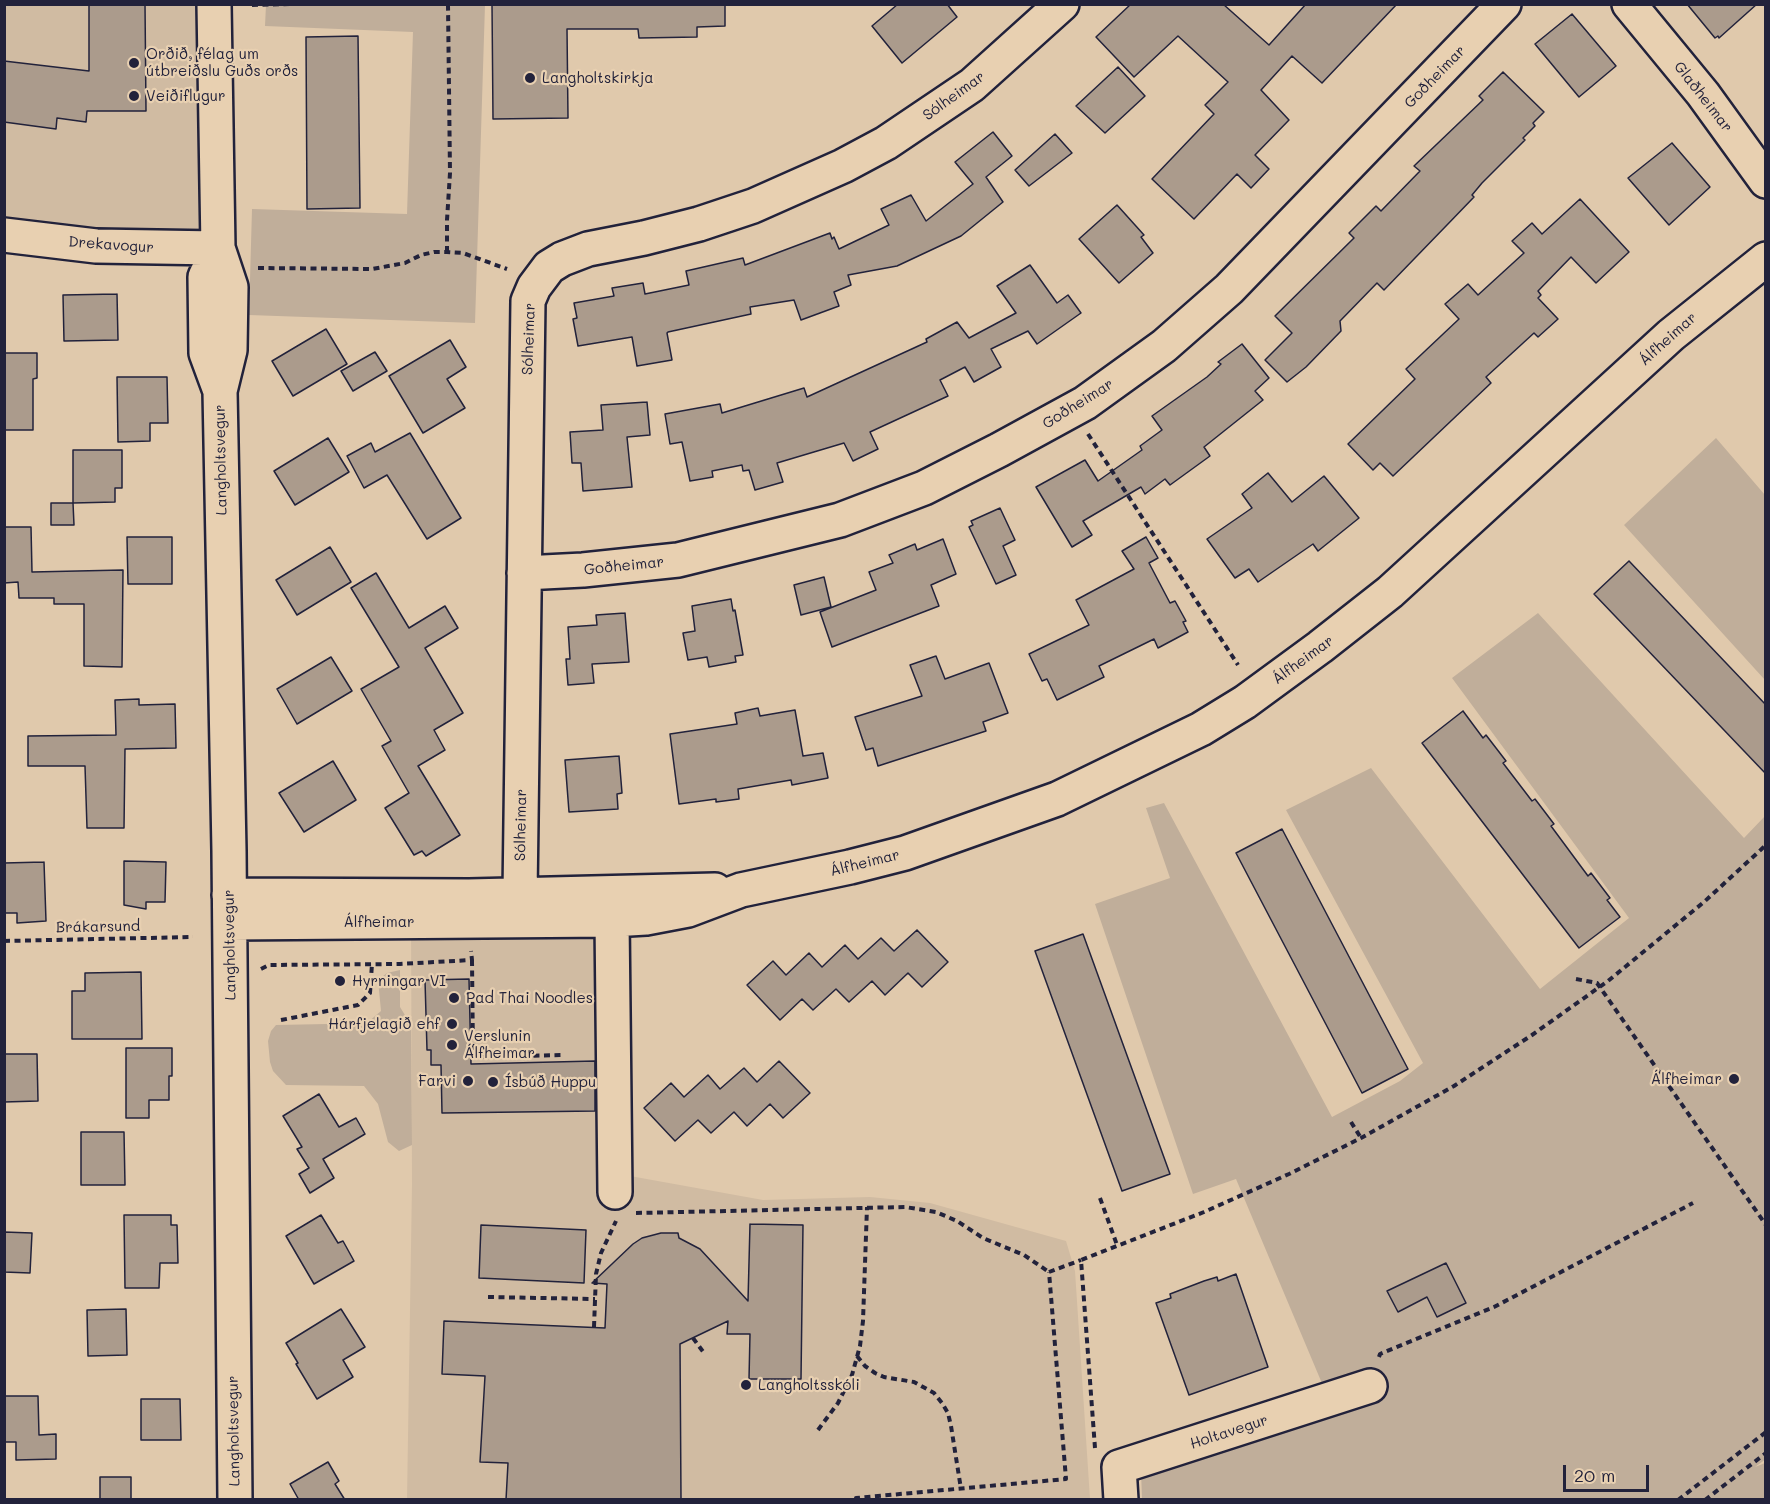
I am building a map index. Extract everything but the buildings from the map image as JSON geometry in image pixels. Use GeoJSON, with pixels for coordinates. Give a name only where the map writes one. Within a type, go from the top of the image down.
{"type":"FeatureCollection","features":[{"type":"Feature","properties":{"kind":"street","name":"Langholtsvegur"},"geometry":{"type":"LineString","coordinates":[[214,4],[218,249],[231,287],[230,350],[220,391],[229,909],[235,1500]]}},
{"type":"Feature","properties":{"kind":"street","name":"Sólheimar"},"geometry":{"type":"LineString","coordinates":[[520,894],[528,301],[534,287],[549,267],[588,249],[699,224],[753,206],[843,166],[886,143],[972,85],[1062,4]]}},
{"type":"Feature","properties":{"kind":"street","name":"Goðheimar"},"geometry":{"type":"LineString","coordinates":[[524,573],[583,570],[678,560],[840,520],[924,488],[1073,409],[1164,346],[1229,289],[1504,4]]}},
{"type":"Feature","properties":{"kind":"street","name":"Glaðheimar"},"geometry":{"type":"LineString","coordinates":[[1639,8],[1766,181]]}},
{"type":"Feature","properties":{"kind":"street","name":"Drekavogur"},"geometry":{"type":"LineString","coordinates":[[4,235],[96,246],[218,249]]}},
{"type":"Feature","properties":{"kind":"street","name":"Álfheimar"},"geometry":{"type":"LineString","coordinates":[[229,909],[501,921],[646,918],[688,910],[741,890],[833,871],[904,853],[1057,799],[1201,729],[1280,677],[1390,592],[1671,335],[1766,259]]}},
{"type":"Feature","properties":{"kind":"street","name":"Álfheimar"},"geometry":{"type":"LineString","coordinates":[[229,909],[520,894],[686,889],[741,890]]}},
{"type":"Feature","properties":{"kind":"street"},"geometry":{"type":"LineString","coordinates":[[520,894],[525,906],[543,921]]}},
{"type":"Feature","properties":{"kind":"street"},"geometry":{"type":"LineString","coordinates":[[501,921],[510,914],[520,894]]}},
{"type":"Feature","properties":{"kind":"street"},"geometry":{"type":"LineString","coordinates":[[612,920],[617,1202]]}},
{"type":"Feature","properties":{"kind":"street","name":"Holtavegur"},"geometry":{"type":"LineString","coordinates":[[1120,1500],[1119,1467],[1370,1386]]}},
{"type":"Feature","properties":{"kind":"path"},"geometry":{"type":"LineString","coordinates":[[252,5],[290,4]]}},
{"type":"Feature","properties":{"kind":"path"},"geometry":{"type":"LineString","coordinates":[[447,252],[450,173],[448,4]]}},
{"type":"Feature","properties":{"kind":"path"},"geometry":{"type":"LineString","coordinates":[[254,267],[372,268],[405,263],[421,255],[435,252],[447,252],[463,253],[507,269]]}},
{"type":"Feature","properties":{"kind":"path"},"geometry":{"type":"LineString","coordinates":[[1073,409],[1238,665]]}},
{"type":"Feature","properties":{"kind":"path"},"geometry":{"type":"LineString","coordinates":[[1049,1272],[1233,1200],[1361,1138],[1454,1086],[1506,1053],[1599,987],[1696,909],[1766,845]]}},
{"type":"Feature","properties":{"kind":"path","name":"Brákarsund"},"geometry":{"type":"LineString","coordinates":[[4,941],[193,937]]}},
{"type":"Feature","properties":{"kind":"path"},"geometry":{"type":"LineString","coordinates":[[471,949],[473,1057],[561,1055]]}},
{"type":"Feature","properties":{"kind":"path"},"geometry":{"type":"LineString","coordinates":[[259,970],[269,965],[472,960]]}},
{"type":"Feature","properties":{"kind":"path"},"geometry":{"type":"LineString","coordinates":[[281,1020],[358,1005],[370,993],[372,964]]}},
{"type":"Feature","properties":{"kind":"path"},"geometry":{"type":"LineString","coordinates":[[1576,979],[1597,983],[1766,1225]]}},
{"type":"Feature","properties":{"kind":"path"},"geometry":{"type":"LineString","coordinates":[[1351,1122],[1361,1138]]}},
{"type":"Feature","properties":{"kind":"path"},"geometry":{"type":"LineString","coordinates":[[1100,1198],[1117,1245]]}},
{"type":"Feature","properties":{"kind":"path"},"geometry":{"type":"LineString","coordinates":[[594,1327],[596,1274],[601,1253],[614,1228],[617,1202],[647,1214],[867,1207],[904,1207],[936,1212],[957,1221],[983,1238],[1024,1255],[1049,1272]]}},
{"type":"Feature","properties":{"kind":"path"},"geometry":{"type":"LineString","coordinates":[[1370,1386],[1380,1354],[1494,1307],[1693,1203]]}},
{"type":"Feature","properties":{"kind":"path"},"geometry":{"type":"LineString","coordinates":[[818,1430],[838,1403],[852,1376],[857,1356],[863,1321],[867,1207]]}},
{"type":"Feature","properties":{"kind":"path"},"geometry":{"type":"LineString","coordinates":[[1081,1260],[1095,1452]]}},
{"type":"Feature","properties":{"kind":"path"},"geometry":{"type":"LineString","coordinates":[[856,1500],[856,1498],[1066,1479],[1049,1272]]}},
{"type":"Feature","properties":{"kind":"path"},"geometry":{"type":"LineString","coordinates":[[488,1297],[595,1299]]}},
{"type":"Feature","properties":{"kind":"path"},"geometry":{"type":"LineString","coordinates":[[693,1338],[704,1353]]}},
{"type":"Feature","properties":{"kind":"path"},"geometry":{"type":"LineString","coordinates":[[857,1356],[875,1373],[884,1377],[914,1382],[934,1394],[942,1403],[948,1413],[951,1426],[961,1489]]}},
{"type":"Feature","properties":{"kind":"path"},"geometry":{"type":"LineString","coordinates":[[1678,1500],[1766,1432]]}},
{"type":"Feature","properties":{"kind":"path"},"geometry":{"type":"LineString","coordinates":[[1705,1500],[1766,1453]]}},
{"type":"Feature","properties":{"kind":"shaded area"},"geometry":{"type":"Polygon","coordinates":[[[4,5],[216,5],[216,256],[5,237],[4,5]]]}},
{"type":"Feature","properties":{"kind":"shaded area"},"geometry":{"type":"Polygon","coordinates":[[[266,5],[485,5],[475,323],[249,315],[252,209],[407,214],[413,32],[265,26],[266,5]]]}},
{"type":"Feature","properties":{"kind":"shaded area"},"geometry":{"type":"Polygon","coordinates":[[[1716,438],[1765,495],[1765,680],[1624,525],[1716,438]]]}},
{"type":"Feature","properties":{"kind":"shaded area"},"geometry":{"type":"Polygon","coordinates":[[[1538,613],[1744,838],[1765,816],[1766,1459],[1755,1467],[1765,1463],[1765,1499],[1142,1499],[1141,1471],[1329,1400],[1236,1179],[1193,1194],[1095,904],[1170,878],[1146,808],[1164,803],[1332,1117],[1400,1081],[1423,1063],[1286,810],[1371,768],[1540,989],[1629,918],[1452,678],[1538,613]]]}},
{"type":"Feature","properties":{"kind":"shaded area","name":"Langholtsskóli"},"geometry":{"type":"Polygon","coordinates":[[[632,909],[630,1176],[763,1200],[870,1197],[930,1203],[1066,1241],[1075,1271],[1090,1499],[407,1500],[412,1184],[411,915],[632,909]]]}},
{"type":"Feature","properties":{"kind":"shaded area"},"geometry":{"type":"Polygon","coordinates":[[[400,970],[400,1007],[411,1025],[412,1145],[399,1151],[388,1142],[378,1104],[364,1086],[286,1085],[273,1071],[268,1041],[276,1025],[327,1024],[342,1019],[358,1023],[368,1022],[381,1011],[378,980],[387,973],[400,970]]]}},
{"type":"Feature","properties":{"kind":"place","name":"Orðið, félag um útbreiðslu Guðs orðs"},"geometry":{"type":"Point","coordinates":[134,63]}},
{"type":"Feature","properties":{"kind":"place","name":"Langholtskirkja"},"geometry":{"type":"Point","coordinates":[530,78]}},
{"type":"Feature","properties":{"kind":"place","name":"Veiðiflugur"},"geometry":{"type":"Point","coordinates":[134,96]}},
{"type":"Feature","properties":{"kind":"place","name":"Hyrningar VI"},"geometry":{"type":"Point","coordinates":[340,981]}},
{"type":"Feature","properties":{"kind":"place","name":"Pad Thai Noodles"},"geometry":{"type":"Point","coordinates":[454,998]}},
{"type":"Feature","properties":{"kind":"place","name":"Hárfjelagið ehf"},"geometry":{"type":"Point","coordinates":[452,1024]}},
{"type":"Feature","properties":{"kind":"place","name":"Verslunin Álfheimar"},"geometry":{"type":"Point","coordinates":[452,1045]}},
{"type":"Feature","properties":{"kind":"place","name":"Álfheimar"},"geometry":{"type":"Point","coordinates":[1734,1079]}},
{"type":"Feature","properties":{"kind":"place","name":"Farvi"},"geometry":{"type":"Point","coordinates":[468,1081]}},
{"type":"Feature","properties":{"kind":"place","name":"Ísbúð Huppu"},"geometry":{"type":"Point","coordinates":[493,1082]}},
{"type":"Feature","properties":{"kind":"place","name":"Langholtsskóli"},"geometry":{"type":"Point","coordinates":[746,1385]}}]}
